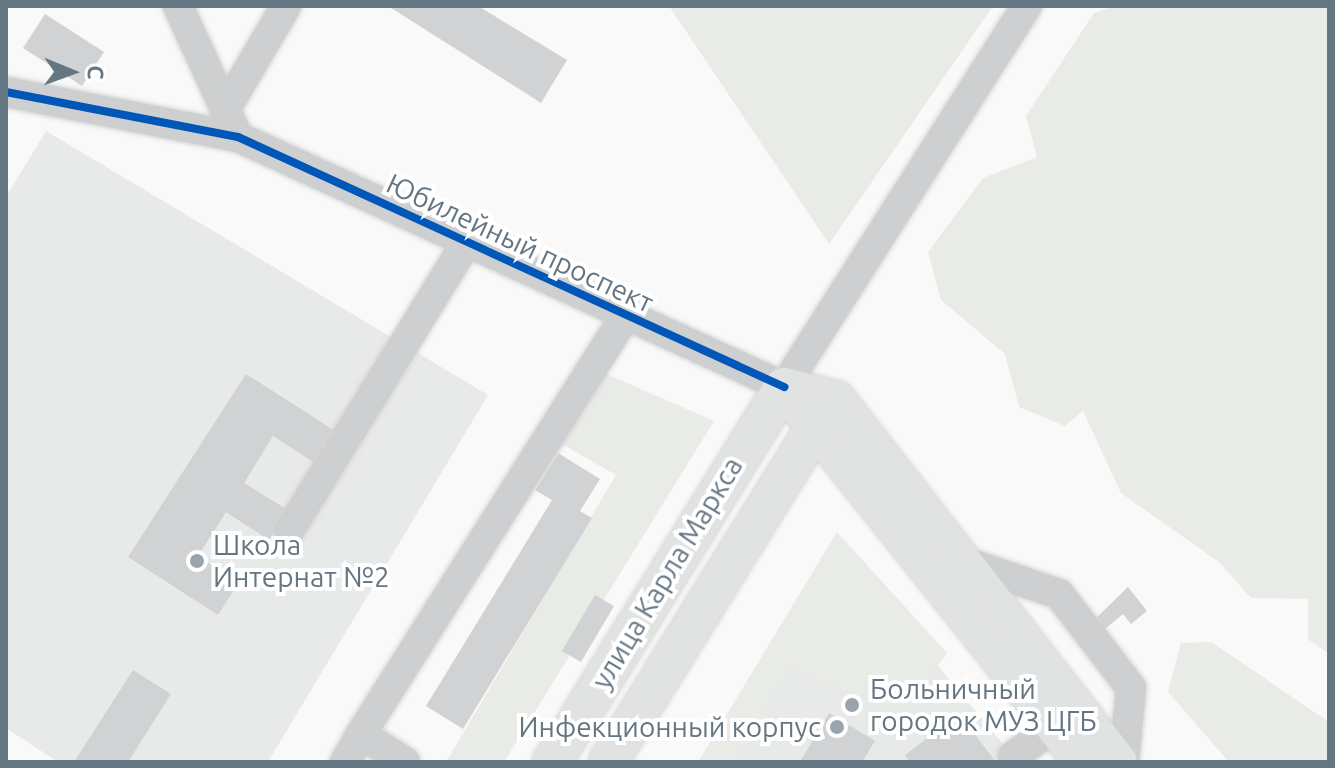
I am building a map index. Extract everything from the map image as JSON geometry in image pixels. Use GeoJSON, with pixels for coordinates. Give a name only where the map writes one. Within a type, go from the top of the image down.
{"type":"FeatureCollection","features":[{"type":"Feature","properties":{"kind":"main road"},"geometry":{"type":"LineString","coordinates":[[784,387],[1083,762]]}},
{"type":"Feature","properties":{"kind":"main road","name":"Юбилейный проспект"},"geometry":{"type":"LineString","coordinates":[[784,387],[836,400],[1121,762]]}},
{"type":"Feature","properties":{"kind":"main road","name":"улица Карла Маркса"},"geometry":{"type":"LineString","coordinates":[[552,762],[784,387]]}},
{"type":"Feature","properties":{"kind":"main road","name":"улица Карла Маркса"},"geometry":{"type":"LineString","coordinates":[[608,762],[816,427]]}},
{"type":"Feature","properties":{"kind":"street"},"geometry":{"type":"LineString","coordinates":[[178,6],[238,137]]}},
{"type":"Feature","properties":{"kind":"street"},"geometry":{"type":"LineString","coordinates":[[225,110],[286,6]]}},
{"type":"Feature","properties":{"kind":"street"},"geometry":{"type":"LineString","coordinates":[[784,387],[1027,6]]}},
{"type":"Feature","properties":{"kind":"street","name":"Юбилейный проспект"},"geometry":{"type":"LineString","coordinates":[[6,92],[238,137],[784,387]]}},
{"type":"Feature","properties":{"kind":"street"},"geometry":{"type":"LineString","coordinates":[[289,531],[466,243]]}},
{"type":"Feature","properties":{"kind":"street"},"geometry":{"type":"LineString","coordinates":[[345,762],[625,316]]}},
{"type":"Feature","properties":{"kind":"street"},"geometry":{"type":"LineString","coordinates":[[962,561],[1059,594],[1131,688],[1121,762]]}},
{"type":"Feature","properties":{"kind":"street"},"geometry":{"type":"LineString","coordinates":[[1013,756],[1055,727]]}},
{"type":"Feature","properties":{"kind":"street"},"geometry":{"type":"LineString","coordinates":[[361,734],[405,762]]}},
{"type":"Feature","properties":{"kind":"shaded area"},"geometry":{"type":"Polygon","coordinates":[[[669,6],[993,6],[829,244],[669,6]]]}},
{"type":"Feature","properties":{"kind":"shaded area"},"geometry":{"type":"Polygon","coordinates":[[[1115,6],[1329,6],[1329,654],[1308,639],[1308,599],[1251,598],[1219,562],[1121,493],[1083,411],[1065,426],[1019,407],[1005,354],[941,300],[928,252],[983,178],[1037,157],[1026,116],[1094,13],[1115,6]]]}},
{"type":"Feature","properties":{"kind":"shaded area","name":"Школа Интернат №2"},"geometry":{"type":"Polygon","coordinates":[[[46,131],[488,395],[268,762],[58,762],[6,728],[6,197],[46,131]]]}},
{"type":"Feature","properties":{"kind":"shaded area"},"geometry":{"type":"Polygon","coordinates":[[[595,369],[714,421],[504,762],[446,762],[616,475],[555,440],[595,369]]]}},
{"type":"Feature","properties":{"kind":"shaded area"},"geometry":{"type":"Polygon","coordinates":[[[837,532],[947,653],[904,713],[789,669],[736,762],[698,762],[837,532]]]}},
{"type":"Feature","properties":{"kind":"shaded area","name":"Больничный городок МУЗ ЦГБ"},"geometry":{"type":"Polygon","coordinates":[[[809,582],[929,655],[1018,762],[699,762],[809,582]]]}},
{"type":"Feature","properties":{"kind":"shaded area"},"geometry":{"type":"Polygon","coordinates":[[[1211,642],[1329,722],[1329,762],[1229,762],[1168,692],[1181,643],[1211,642]]]}},
{"type":"Feature","properties":{"kind":"building"},"geometry":{"type":"Polygon","coordinates":[[[388,6],[478,6],[567,60],[541,103],[388,6]]]}},
{"type":"Feature","properties":{"kind":"building"},"geometry":{"type":"Polygon","coordinates":[[[45,14],[104,52],[82,86],[23,48],[45,14]]]}},
{"type":"Feature","properties":{"kind":"building"},"geometry":{"type":"Polygon","coordinates":[[[246,374],[335,431],[315,463],[273,436],[244,483],[288,510],[269,540],[226,512],[198,556],[239,582],[218,615],[128,557],[246,374]]]}},
{"type":"Feature","properties":{"kind":"building"},"geometry":{"type":"Polygon","coordinates":[[[558,453],[600,479],[580,511],[592,518],[463,729],[426,706],[552,500],[535,490],[558,453]]]}},
{"type":"Feature","properties":{"kind":"building"},"geometry":{"type":"Polygon","coordinates":[[[1128,587],[1147,611],[1131,624],[1123,614],[1105,629],[1120,648],[1105,659],[1096,618],[1128,587]]]}},
{"type":"Feature","properties":{"kind":"building"},"geometry":{"type":"Polygon","coordinates":[[[595,595],[614,606],[581,662],[562,651],[595,595]]]}},
{"type":"Feature","properties":{"kind":"building"},"geometry":{"type":"Polygon","coordinates":[[[133,670],[171,694],[128,762],[74,762],[133,670]]]}},
{"type":"Feature","properties":{"kind":"building","name":"Инфекционный корпус"},"geometry":{"type":"Polygon","coordinates":[[[829,713],[875,741],[862,762],[800,762],[829,713]]]}},
{"type":"Feature","properties":{"kind":"building"},"geometry":{"type":"Polygon","coordinates":[[[959,714],[996,762],[910,762],[905,755],[959,714]]]}},
{"type":"Feature","properties":{"kind":"cycle path"},"geometry":{"type":"LineString","coordinates":[[6,92],[238,137],[784,387]]}},
{"type":"Feature","properties":{"kind":"place","name":"Школа Интернат №2"},"geometry":{"type":"Point","coordinates":[197,561]}},
{"type":"Feature","properties":{"kind":"place","name":"Больничный городок МУЗ ЦГБ"},"geometry":{"type":"Point","coordinates":[852,705]}},
{"type":"Feature","properties":{"kind":"place","name":"Инфекционный корпус"},"geometry":{"type":"Point","coordinates":[837,727]}}]}
